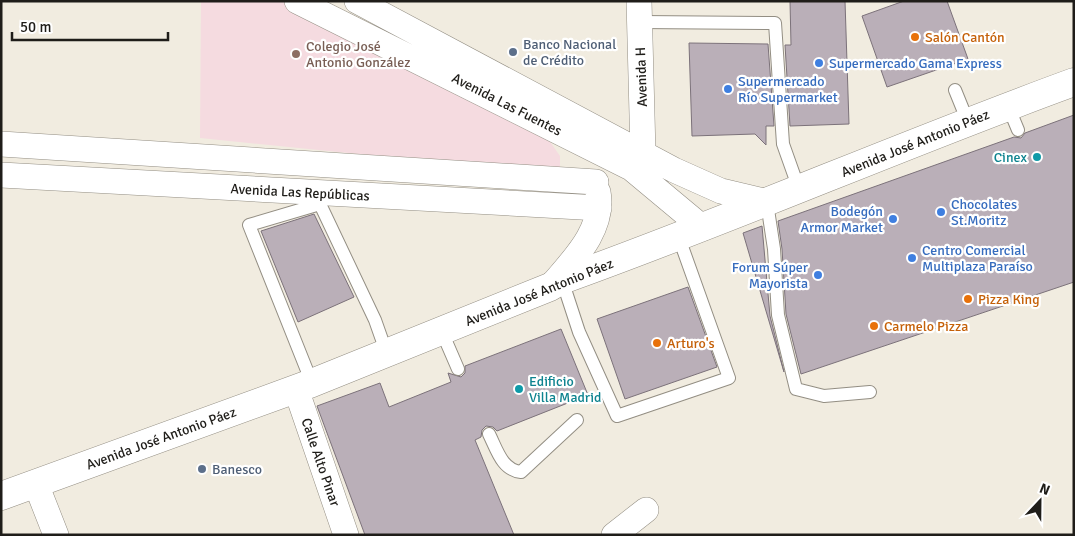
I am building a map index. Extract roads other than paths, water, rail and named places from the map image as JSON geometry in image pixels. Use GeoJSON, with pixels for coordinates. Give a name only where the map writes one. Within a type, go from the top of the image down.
{"type":"FeatureCollection","features":[{"type":"Feature","properties":{"kind":"main road","name":"Avenida José Antonio Páez"},"geometry":{"type":"LineString","coordinates":[[1,496],[387,354],[556,284],[691,233],[968,122],[1013,118],[1074,82]]}},
{"type":"Feature","properties":{"kind":"street","name":"Avenida Las Fuentes"},"geometry":{"type":"LineString","coordinates":[[297,1],[631,168],[691,233]]}},
{"type":"Feature","properties":{"kind":"street","name":"Avenida Las Fuentes"},"geometry":{"type":"LineString","coordinates":[[357,1],[644,153],[721,191],[768,202]]}},
{"type":"Feature","properties":{"kind":"street","name":"Avenida H"},"geometry":{"type":"LineString","coordinates":[[640,12],[644,153]]}},
{"type":"Feature","properties":{"kind":"street"},"geometry":{"type":"LineString","coordinates":[[556,284],[586,244],[600,208],[596,182],[581,153],[566,134]]}},
{"type":"Feature","properties":{"kind":"street","name":"Avenida Las Repúblicas"},"geometry":{"type":"LineString","coordinates":[[1,144],[596,182]]}},
{"type":"Feature","properties":{"kind":"street","name":"Avenida Las Repúblicas"},"geometry":{"type":"LineString","coordinates":[[1,176],[600,208]]}},
{"type":"Feature","properties":{"kind":"street","name":"Calle Alto Pinar"},"geometry":{"type":"LineString","coordinates":[[304,386],[346,535]]}},
{"type":"Feature","properties":{"kind":"street"},"geometry":{"type":"LineString","coordinates":[[36,484],[56,535]]}},
{"type":"Feature","properties":{"kind":"street"},"geometry":{"type":"LineString","coordinates":[[614,535],[646,510]]}},
{"type":"Feature","properties":{"kind":"lane"},"geometry":{"type":"LineString","coordinates":[[640,12],[775,23],[783,144],[799,189]]}},
{"type":"Feature","properties":{"kind":"lane"},"geometry":{"type":"LineString","coordinates":[[955,90],[968,122]]}},
{"type":"Feature","properties":{"kind":"lane"},"geometry":{"type":"LineString","coordinates":[[768,202],[774,249],[778,315],[796,389],[824,396],[870,392]]}},
{"type":"Feature","properties":{"kind":"lane"},"geometry":{"type":"LineString","coordinates":[[304,386],[249,225],[320,204],[375,320],[387,354]]}},
{"type":"Feature","properties":{"kind":"lane"},"geometry":{"type":"LineString","coordinates":[[556,284],[617,416],[729,378],[691,233]]}},
{"type":"Feature","properties":{"kind":"lane"},"geometry":{"type":"LineString","coordinates":[[442,332],[458,368]]}},
{"type":"Feature","properties":{"kind":"lane"},"geometry":{"type":"LineString","coordinates":[[489,434],[506,467],[513,471],[521,472],[577,420]]}},
{"type":"Feature","properties":{"kind":"place","name":"Salón Cantón"},"geometry":{"type":"Point","coordinates":[915,37]}},
{"type":"Feature","properties":{"kind":"place","name":"Banco Nacional de Crédito"},"geometry":{"type":"Point","coordinates":[513,52]}},
{"type":"Feature","properties":{"kind":"place","name":"Colegio José Antonio González"},"geometry":{"type":"Point","coordinates":[296,54]}},
{"type":"Feature","properties":{"kind":"place","name":"Supermercado Gama Express"},"geometry":{"type":"Point","coordinates":[819,63]}},
{"type":"Feature","properties":{"kind":"place","name":"Supermercado Río Supermarket"},"geometry":{"type":"Point","coordinates":[728,89]}},
{"type":"Feature","properties":{"kind":"place","name":"Cinex"},"geometry":{"type":"Point","coordinates":[1037,157]}},
{"type":"Feature","properties":{"kind":"place","name":"Chocolates St.Moritz"},"geometry":{"type":"Point","coordinates":[941,212]}},
{"type":"Feature","properties":{"kind":"place","name":"Bodegón Armor Market"},"geometry":{"type":"Point","coordinates":[893,219]}},
{"type":"Feature","properties":{"kind":"place","name":"Centro Comercial Multiplaza Paraíso"},"geometry":{"type":"Point","coordinates":[912,258]}},
{"type":"Feature","properties":{"kind":"place","name":"Forum Súper Mayorista"},"geometry":{"type":"Point","coordinates":[818,275]}},
{"type":"Feature","properties":{"kind":"place","name":"Pizza King"},"geometry":{"type":"Point","coordinates":[968,299]}},
{"type":"Feature","properties":{"kind":"place","name":"Carmelo Pizza"},"geometry":{"type":"Point","coordinates":[874,326]}},
{"type":"Feature","properties":{"kind":"place","name":"Arturo's"},"geometry":{"type":"Point","coordinates":[657,343]}},
{"type":"Feature","properties":{"kind":"place","name":"Edificio Villa Madrid"},"geometry":{"type":"Point","coordinates":[519,389]}},
{"type":"Feature","properties":{"kind":"place","name":"Banesco"},"geometry":{"type":"Point","coordinates":[202,469]}}]}
